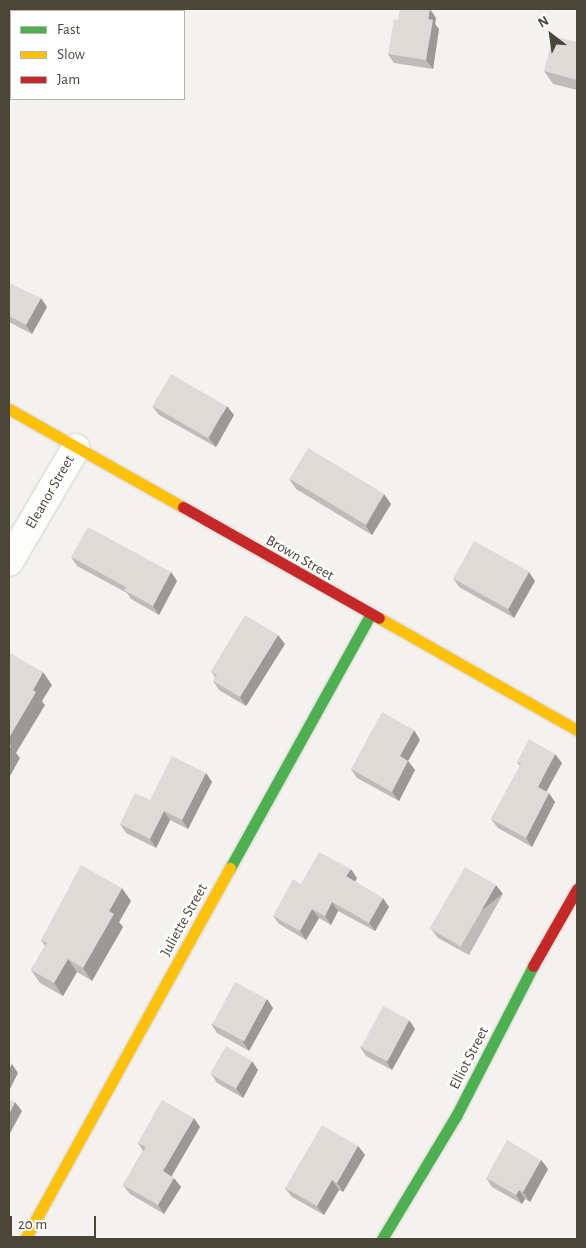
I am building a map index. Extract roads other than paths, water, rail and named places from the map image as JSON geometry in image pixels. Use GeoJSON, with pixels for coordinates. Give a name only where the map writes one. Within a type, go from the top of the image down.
{"type":"FeatureCollection","features":[{"type":"Feature","properties":{"kind":"street","name":"Brown Street"},"geometry":{"type":"LineString","coordinates":[[9,409],[370,615],[577,730]]}},
{"type":"Feature","properties":{"kind":"street","name":"Eleanor Street"},"geometry":{"type":"LineString","coordinates":[[9,562],[76,448]]}},
{"type":"Feature","properties":{"kind":"street","name":"Juliette Street"},"geometry":{"type":"LineString","coordinates":[[25,1239],[370,615]]}},
{"type":"Feature","properties":{"kind":"street","name":"Elliot Street"},"geometry":{"type":"LineString","coordinates":[[382,1239],[456,1116],[541,950],[577,888]]}}]}
